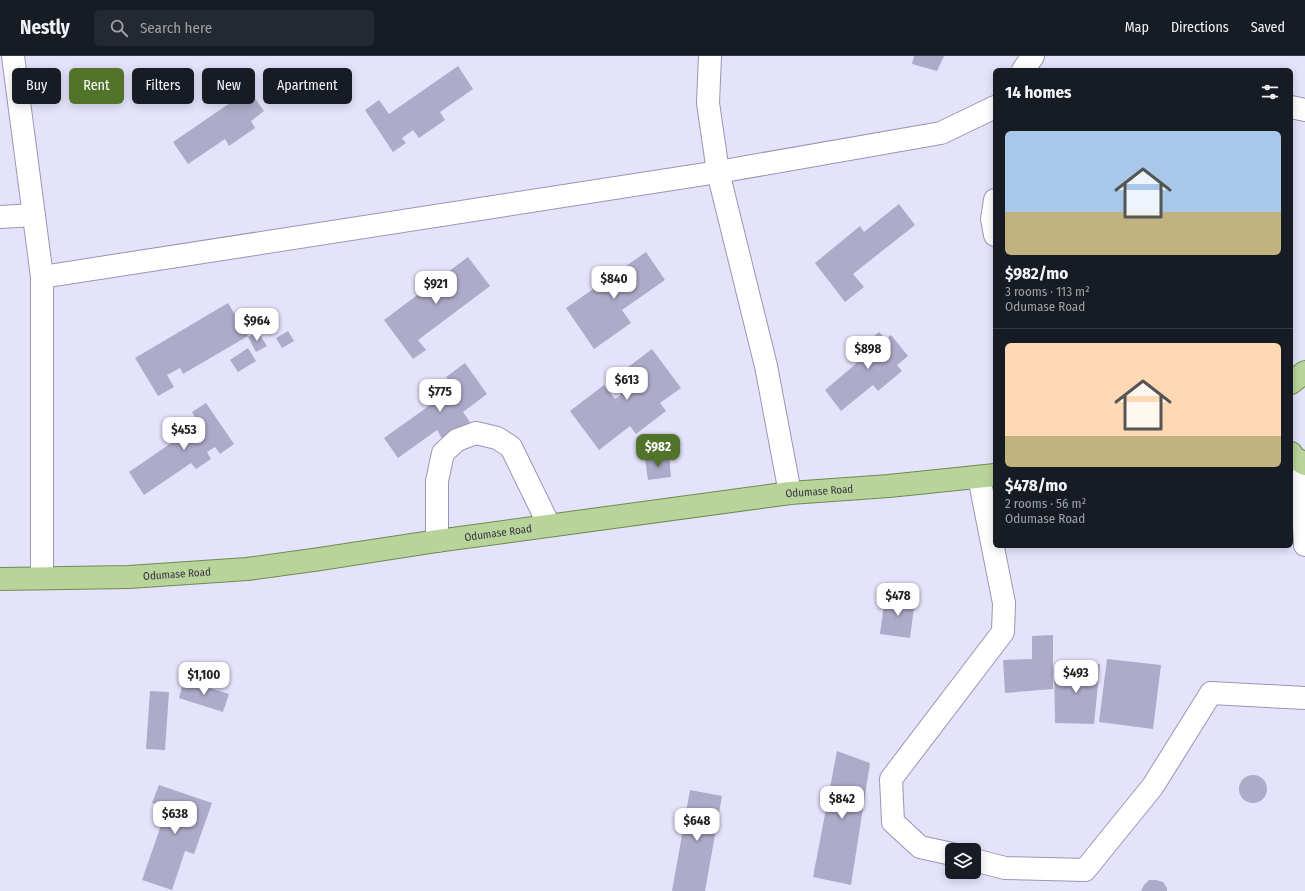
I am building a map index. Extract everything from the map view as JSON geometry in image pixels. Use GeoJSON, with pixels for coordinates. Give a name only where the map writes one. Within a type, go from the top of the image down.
{"type":"FeatureCollection","features":[{"type":"Feature","properties":{"kind":"main road"},"geometry":{"type":"LineString","coordinates":[[1293,381],[1305,371]]}},
{"type":"Feature","properties":{"kind":"main road","name":"Odumase Road"},"geometry":{"type":"LineString","coordinates":[[0,579],[129,577],[247,569],[437,541],[790,493],[889,486],[987,476]]}},
{"type":"Feature","properties":{"kind":"street"},"geometry":{"type":"LineString","coordinates":[[13,56],[42,277],[42,578]]}},
{"type":"Feature","properties":{"kind":"street"},"geometry":{"type":"LineString","coordinates":[[710,56],[708,103],[718,172],[766,366],[790,493]]}},
{"type":"Feature","properties":{"kind":"street"},"geometry":{"type":"LineString","coordinates":[[1024,68],[1033,56]]}},
{"type":"Feature","properties":{"kind":"street"},"geometry":{"type":"LineString","coordinates":[[1293,107],[1305,110]]}},
{"type":"Feature","properties":{"kind":"street"},"geometry":{"type":"LineString","coordinates":[[42,277],[718,172],[941,133],[993,108]]}},
{"type":"Feature","properties":{"kind":"street"},"geometry":{"type":"LineString","coordinates":[[993,213],[993,225]]}},
{"type":"Feature","properties":{"kind":"street"},"geometry":{"type":"LineString","coordinates":[[0,217],[34,215]]}},
{"type":"Feature","properties":{"kind":"street"},"geometry":{"type":"LineString","coordinates":[[437,541],[437,482],[443,453],[457,440],[476,433],[497,438],[511,447],[549,526]]}},
{"type":"Feature","properties":{"kind":"street"},"geometry":{"type":"LineString","coordinates":[[1297,459],[1305,545]]}},
{"type":"Feature","properties":{"kind":"street"},"geometry":{"type":"LineString","coordinates":[[987,476],[993,521]]}},
{"type":"Feature","properties":{"kind":"street"},"geometry":{"type":"LineString","coordinates":[[945,852],[920,847],[893,822],[891,779],[1003,632],[1004,603],[997,548]]}},
{"type":"Feature","properties":{"kind":"street"},"geometry":{"type":"LineString","coordinates":[[981,862],[1005,868],[1085,870],[1153,786],[1211,693],[1305,698]]}},
{"type":"Feature","properties":{"kind":"building"},"geometry":{"type":"Polygon","coordinates":[[[914,56],[944,56],[937,71],[912,64],[914,56]]]}},
{"type":"Feature","properties":{"kind":"building"},"geometry":{"type":"Polygon","coordinates":[[[458,66],[473,89],[440,112],[445,120],[419,138],[413,130],[402,138],[406,143],[393,152],[365,110],[379,100],[389,114],[458,66]]]}},
{"type":"Feature","properties":{"kind":"building"},"geometry":{"type":"Polygon","coordinates":[[[255,98],[264,111],[251,121],[255,128],[229,146],[225,139],[188,164],[173,142],[229,104],[255,104],[255,98]]]}},
{"type":"Feature","properties":{"kind":"building"},"geometry":{"type":"Polygon","coordinates":[[[899,204],[915,225],[853,274],[864,287],[845,302],[815,263],[860,226],[864,232],[899,204]]]}},
{"type":"Feature","properties":{"kind":"building"},"geometry":{"type":"Polygon","coordinates":[[[646,252],[665,280],[622,310],[631,323],[594,349],[566,308],[646,252]]]}},
{"type":"Feature","properties":{"kind":"building"},"geometry":{"type":"Polygon","coordinates":[[[468,257],[490,286],[418,340],[426,350],[413,359],[384,320],[468,257]]]}},
{"type":"Feature","properties":{"kind":"building"},"geometry":{"type":"Polygon","coordinates":[[[228,303],[248,336],[183,374],[180,368],[167,375],[174,387],[158,396],[135,358],[228,303]]]}},
{"type":"Feature","properties":{"kind":"building"},"geometry":{"type":"Polygon","coordinates":[[[288,331],[294,341],[282,348],[276,338],[288,331]]]}},
{"type":"Feature","properties":{"kind":"building"},"geometry":{"type":"Polygon","coordinates":[[[258,332],[267,346],[256,352],[248,337],[258,332]]]}},
{"type":"Feature","properties":{"kind":"building"},"geometry":{"type":"Polygon","coordinates":[[[879,332],[886,339],[891,335],[908,356],[897,365],[902,371],[878,391],[873,385],[841,411],[825,390],[858,362],[852,354],[879,332]]]}},
{"type":"Feature","properties":{"kind":"building"},"geometry":{"type":"Polygon","coordinates":[[[248,348],[256,361],[238,372],[230,360],[248,348]]]}},
{"type":"Feature","properties":{"kind":"building"},"geometry":{"type":"Polygon","coordinates":[[[652,349],[681,388],[660,403],[666,411],[636,434],[630,426],[599,450],[570,411],[604,385],[615,399],[621,395],[611,380],[652,349]]]}},
{"type":"Feature","properties":{"kind":"building"},"geometry":{"type":"Polygon","coordinates":[[[465,363],[487,394],[463,412],[470,422],[443,440],[437,430],[398,458],[384,438],[454,388],[446,377],[465,363]]]}},
{"type":"Feature","properties":{"kind":"building"},"geometry":{"type":"Polygon","coordinates":[[[206,403],[234,444],[220,454],[215,447],[207,452],[211,459],[196,469],[191,463],[144,495],[129,472],[199,424],[192,412],[206,403]]]}},
{"type":"Feature","properties":{"kind":"building"},"geometry":{"type":"Polygon","coordinates":[[[669,456],[671,477],[648,480],[645,459],[669,456]]]}},
{"type":"Feature","properties":{"kind":"building"},"geometry":{"type":"Polygon","coordinates":[[[885,596],[915,600],[910,638],[880,634],[885,596]]]}},
{"type":"Feature","properties":{"kind":"building"},"geometry":{"type":"Polygon","coordinates":[[[1053,635],[1053,689],[1005,693],[1003,660],[1032,659],[1032,636],[1053,635]]]}},
{"type":"Feature","properties":{"kind":"building"},"geometry":{"type":"Polygon","coordinates":[[[1107,659],[1161,665],[1153,729],[1099,722],[1107,659]]]}},
{"type":"Feature","properties":{"kind":"building"},"geometry":{"type":"Polygon","coordinates":[[[1100,664],[1094,724],[1055,723],[1054,668],[1100,664]]]}},
{"type":"Feature","properties":{"kind":"building"},"geometry":{"type":"Polygon","coordinates":[[[184,680],[229,694],[223,712],[179,698],[184,680]]]}},
{"type":"Feature","properties":{"kind":"building"},"geometry":{"type":"Polygon","coordinates":[[[150,691],[169,692],[165,750],[146,749],[150,691]]]}},
{"type":"Feature","properties":{"kind":"building"},"geometry":{"type":"Polygon","coordinates":[[[837,751],[870,763],[851,885],[813,877],[837,751]]]}},
{"type":"Feature","properties":{"kind":"building"},"geometry":{"type":"Polygon","coordinates":[[[1253,775],[1263,779],[1267,789],[1263,799],[1253,803],[1243,799],[1239,789],[1243,779],[1253,775]]]}},
{"type":"Feature","properties":{"kind":"building"},"geometry":{"type":"Polygon","coordinates":[[[159,785],[212,803],[194,854],[185,851],[172,890],[142,880],[167,808],[152,803],[159,785]]]}},
{"type":"Feature","properties":{"kind":"building"},"geometry":{"type":"Polygon","coordinates":[[[690,790],[722,796],[705,891],[672,891],[690,790]]]}},
{"type":"Feature","properties":{"kind":"building"},"geometry":{"type":"Polygon","coordinates":[[[1149,880],[1163,882],[1167,888],[1167,891],[1141,891],[1149,880]]]}}]}
